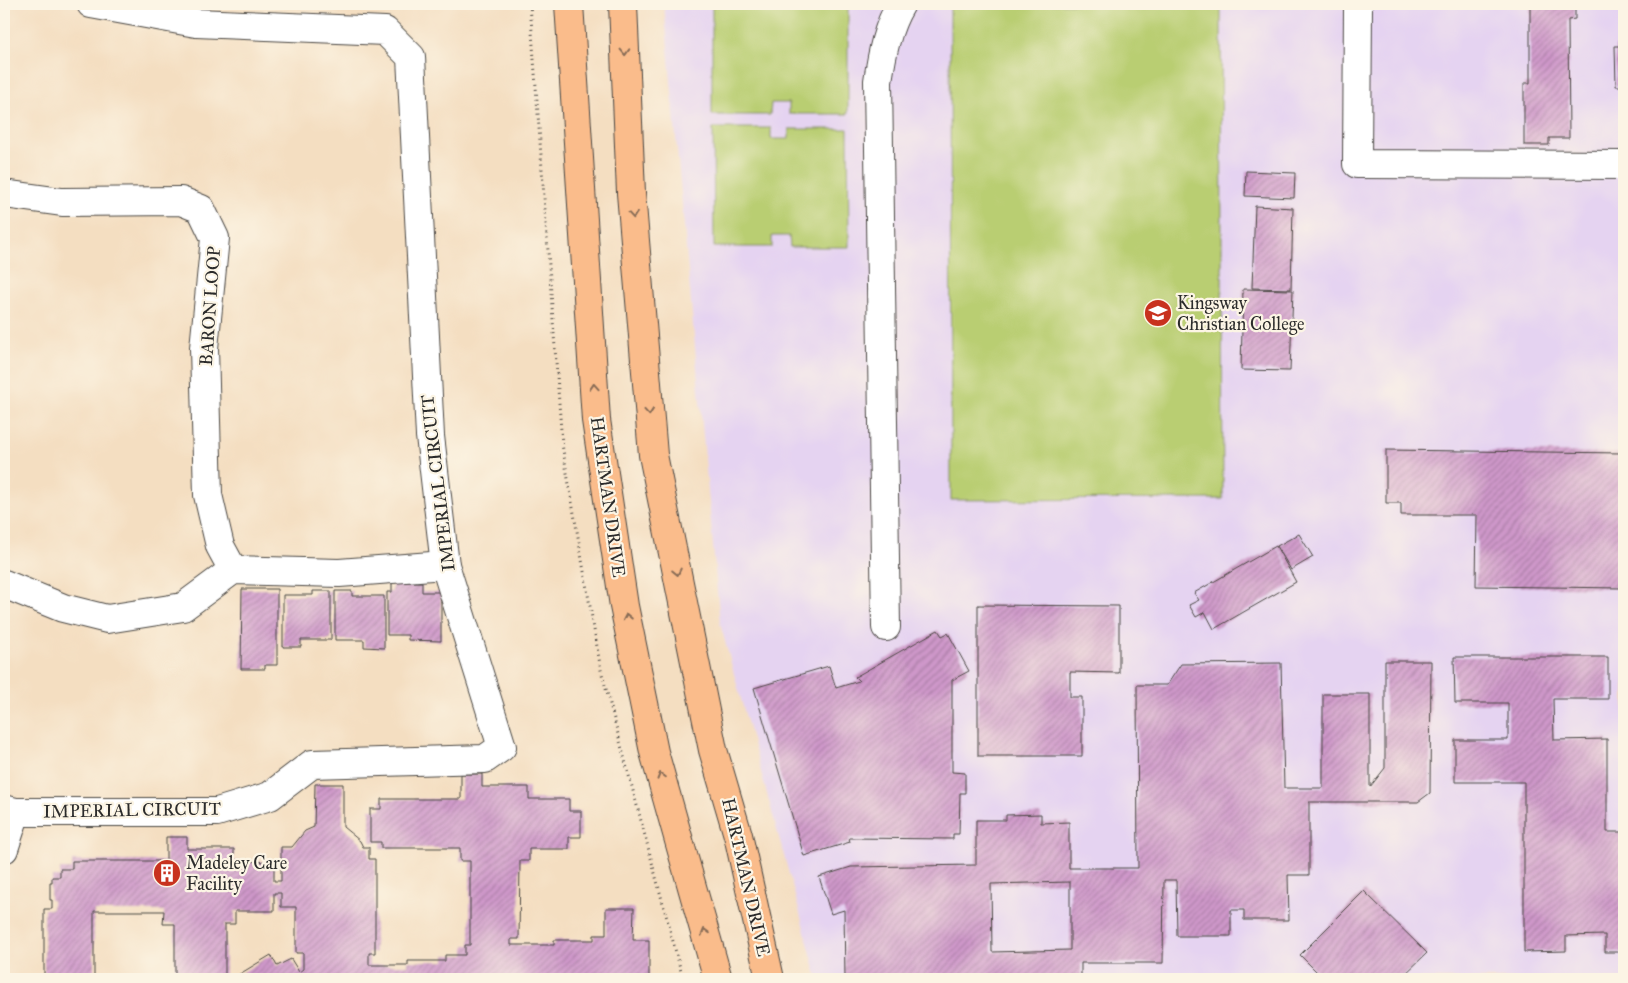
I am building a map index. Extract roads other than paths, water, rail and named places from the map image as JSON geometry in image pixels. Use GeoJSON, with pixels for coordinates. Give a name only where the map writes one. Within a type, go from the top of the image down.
{"type":"FeatureCollection","features":[{"type":"Feature","properties":{"kind":"main road","name":"HARTMAN DRIVE"},"geometry":{"type":"LineString","coordinates":[[569,4],[596,420],[621,586],[654,752],[718,979]]}},
{"type":"Feature","properties":{"kind":"main road","name":"HARTMAN DRIVE"},"geometry":{"type":"LineString","coordinates":[[623,4],[631,193],[653,455],[713,750],[738,835],[770,979]]}},
{"type":"Feature","properties":{"kind":"street","name":"IMPERIAL CIRCUIT"},"geometry":{"type":"LineString","coordinates":[[10,811],[217,812],[270,796],[312,764],[485,758],[502,747],[445,565],[430,436],[411,57],[385,31],[196,23],[91,4]]}},
{"type":"Feature","properties":{"kind":"street"},"geometry":{"type":"LineString","coordinates":[[886,627],[878,81],[883,50],[896,12],[901,4]]}},
{"type":"Feature","properties":{"kind":"street"},"geometry":{"type":"LineString","coordinates":[[1358,4],[1357,164],[1624,165]]}},
{"type":"Feature","properties":{"kind":"street","name":"BARON LOOP"},"geometry":{"type":"LineString","coordinates":[[4,194],[62,202],[182,201],[201,208],[215,238],[204,348],[208,495],[220,546],[233,570]]}},
{"type":"Feature","properties":{"kind":"street"},"geometry":{"type":"LineString","coordinates":[[4,584],[63,608],[107,619],[182,608],[233,570],[339,573],[445,565]]}},
{"type":"Feature","properties":{"kind":"street"},"geometry":{"type":"LineString","coordinates":[[4,849],[10,811]]}},
{"type":"Feature","properties":{"kind":"place","name":"Kingsway Christian College"},"geometry":{"type":"Point","coordinates":[1158,313]}},
{"type":"Feature","properties":{"kind":"place","name":"Madeley Care Facility"},"geometry":{"type":"Point","coordinates":[167,873]}}]}
